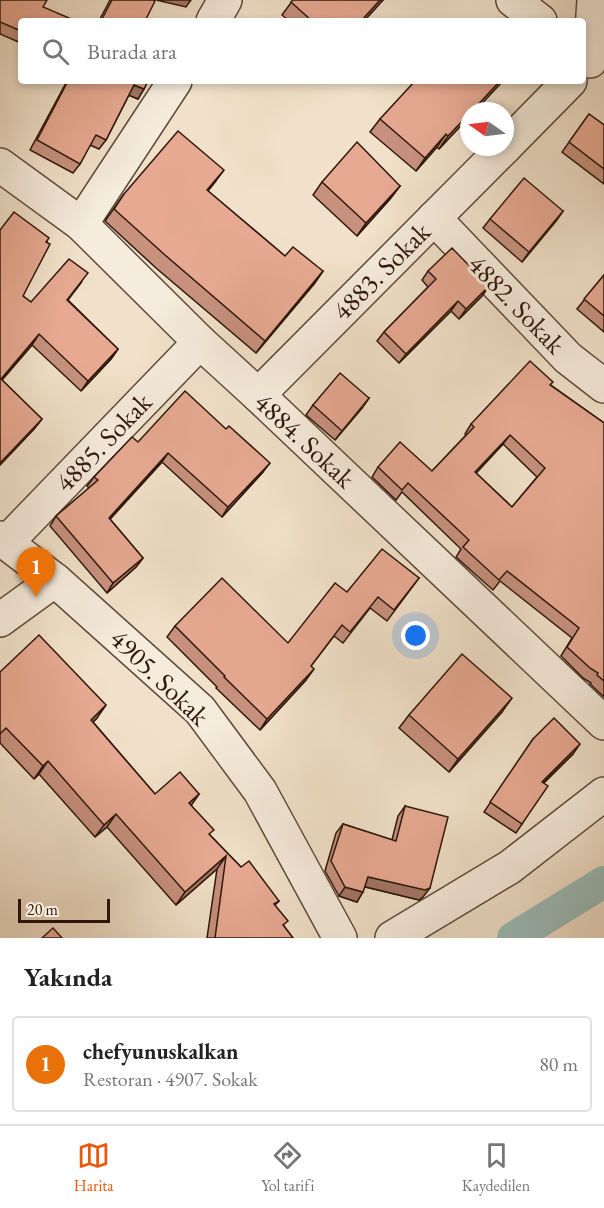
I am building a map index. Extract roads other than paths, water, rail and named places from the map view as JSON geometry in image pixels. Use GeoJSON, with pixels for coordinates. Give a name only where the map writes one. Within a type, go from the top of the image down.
{"type":"FeatureCollection","features":[{"type":"Feature","properties":{"kind":"street"},"geometry":{"type":"LineString","coordinates":[[215,18],[225,0]]}},
{"type":"Feature","properties":{"kind":"street"},"geometry":{"type":"LineString","coordinates":[[513,0],[536,18]]}},
{"type":"Feature","properties":{"kind":"street"},"geometry":{"type":"LineString","coordinates":[[589,65],[594,0]]}},
{"type":"Feature","properties":{"kind":"street"},"geometry":{"type":"LineString","coordinates":[[81,224],[173,84]]}},
{"type":"Feature","properties":{"kind":"street","name":"4883. Sokak"},"geometry":{"type":"LineString","coordinates":[[514,138],[570,84]]}},
{"type":"Feature","properties":{"kind":"street","name":"4883. Sokak"},"geometry":{"type":"LineString","coordinates":[[258,395],[496,156]]}},
{"type":"Feature","properties":{"kind":"street","name":"4884. Sokak"},"geometry":{"type":"LineString","coordinates":[[0,165],[81,224],[200,342],[604,723]]}},
{"type":"Feature","properties":{"kind":"street","name":"4882. Sokak"},"geometry":{"type":"LineString","coordinates":[[434,218],[568,358],[604,386]]}},
{"type":"Feature","properties":{"kind":"street","name":"4885. Sokak"},"geometry":{"type":"LineString","coordinates":[[3,540],[200,342]]}},
{"type":"Feature","properties":{"kind":"street","name":"4905. Sokak"},"geometry":{"type":"LineString","coordinates":[[3,540],[54,580],[200,710],[260,791],[340,938]]}},
{"type":"Feature","properties":{"kind":"street"},"geometry":{"type":"LineString","coordinates":[[0,620],[54,580]]}},
{"type":"Feature","properties":{"kind":"street"},"geometry":{"type":"LineString","coordinates":[[392,938],[510,867],[604,794]]}},
{"type":"Feature","properties":{"kind":"waterway"},"geometry":{"type":"LineString","coordinates":[[513,938],[604,882]]}},
{"type":"Feature","properties":{"kind":"place","name":"chefyunuskalkan"},"geometry":{"type":"Point","coordinates":[36,597]}}]}
